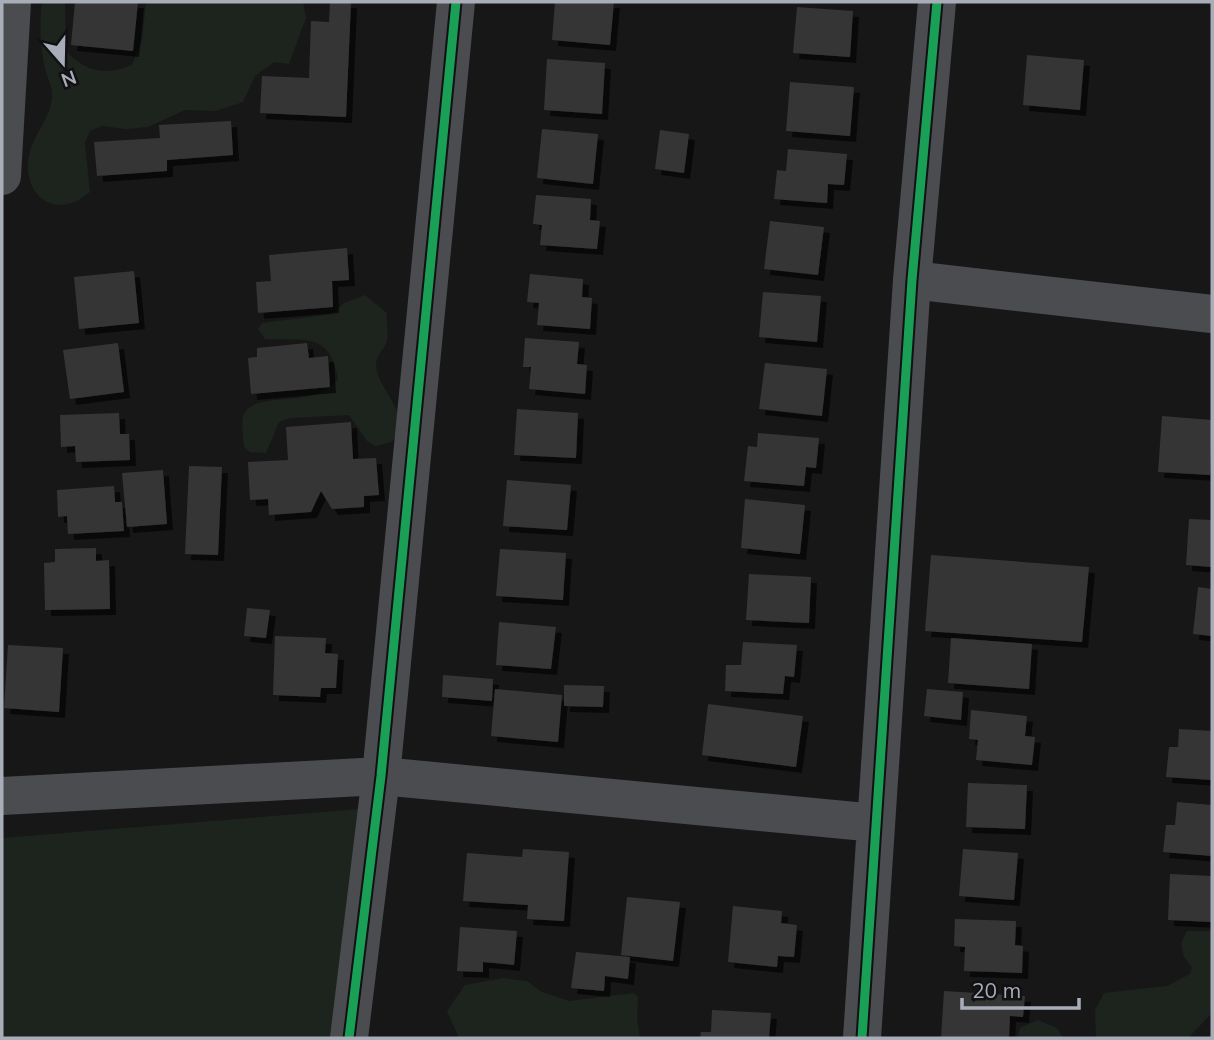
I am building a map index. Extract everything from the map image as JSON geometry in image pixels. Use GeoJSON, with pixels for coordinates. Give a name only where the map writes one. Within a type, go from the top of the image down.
{"type":"FeatureCollection","features":[{"type":"Feature","properties":{"kind":"street"},"geometry":{"type":"LineString","coordinates":[[2,176],[12,2]]}},
{"type":"Feature","properties":{"kind":"street"},"geometry":{"type":"LineString","coordinates":[[349,1038],[381,776],[456,2]]}},
{"type":"Feature","properties":{"kind":"street"},"geometry":{"type":"LineString","coordinates":[[862,1038],[912,280],[937,2]]}},
{"type":"Feature","properties":{"kind":"street"},"geometry":{"type":"LineString","coordinates":[[912,280],[1212,314]]}},
{"type":"Feature","properties":{"kind":"street"},"geometry":{"type":"LineString","coordinates":[[2,796],[381,776],[876,823]]}},
{"type":"Feature","properties":{"kind":"shaded area"},"geometry":{"type":"Polygon","coordinates":[[[42,2],[65,2],[66,51],[88,68],[105,71],[132,65],[142,40],[146,2],[303,2],[306,18],[289,64],[274,62],[255,76],[243,102],[216,111],[185,110],[148,127],[125,129],[102,126],[90,131],[85,143],[90,192],[63,205],[41,198],[29,178],[31,148],[52,101],[41,46],[42,2]]]}},
{"type":"Feature","properties":{"kind":"shaded area"},"geometry":{"type":"Polygon","coordinates":[[[365,295],[387,313],[387,340],[377,357],[376,365],[380,380],[397,411],[402,430],[391,442],[376,446],[367,441],[349,415],[290,418],[279,422],[266,453],[250,452],[244,447],[242,426],[244,414],[251,407],[261,402],[315,394],[328,389],[338,379],[334,363],[321,346],[303,340],[265,339],[258,329],[262,323],[333,314],[344,303],[365,295]]]}},
{"type":"Feature","properties":{"kind":"shaded area"},"geometry":{"type":"Polygon","coordinates":[[[373,808],[345,1038],[2,1038],[2,838],[373,808]]]}},
{"type":"Feature","properties":{"kind":"shaded area"},"geometry":{"type":"Polygon","coordinates":[[[1187,931],[1212,931],[1212,1013],[1188,1038],[1096,1038],[1095,1010],[1104,993],[1167,986],[1190,974],[1192,967],[1184,957],[1181,943],[1187,931]]]}},
{"type":"Feature","properties":{"kind":"shaded area"},"geometry":{"type":"Polygon","coordinates":[[[503,978],[527,981],[542,992],[569,1001],[634,993],[638,997],[640,1038],[459,1038],[447,1011],[465,985],[503,978]]]}},
{"type":"Feature","properties":{"kind":"shaded area"},"geometry":{"type":"Polygon","coordinates":[[[1038,1020],[1057,1028],[1063,1038],[1018,1038],[1020,1028],[1038,1020]]]}},
{"type":"Feature","properties":{"kind":"building"},"geometry":{"type":"Polygon","coordinates":[[[75,2],[138,2],[133,51],[71,45],[75,2]]]}},
{"type":"Feature","properties":{"kind":"building"},"geometry":{"type":"Polygon","coordinates":[[[330,2],[351,2],[346,117],[260,113],[262,76],[309,78],[311,21],[329,22],[330,2]]]}},
{"type":"Feature","properties":{"kind":"building"},"geometry":{"type":"Polygon","coordinates":[[[555,2],[614,2],[610,45],[552,40],[555,2]]]}},
{"type":"Feature","properties":{"kind":"building"},"geometry":{"type":"Polygon","coordinates":[[[797,7],[853,11],[850,57],[793,53],[797,7]]]}},
{"type":"Feature","properties":{"kind":"building"},"geometry":{"type":"Polygon","coordinates":[[[1027,55],[1084,60],[1080,110],[1023,105],[1027,55]]]}},
{"type":"Feature","properties":{"kind":"building"},"geometry":{"type":"Polygon","coordinates":[[[547,59],[605,63],[602,114],[544,110],[547,59]]]}},
{"type":"Feature","properties":{"kind":"building"},"geometry":{"type":"Polygon","coordinates":[[[790,82],[854,87],[850,136],[786,131],[790,82]]]}},
{"type":"Feature","properties":{"kind":"building"},"geometry":{"type":"Polygon","coordinates":[[[231,121],[233,155],[167,160],[167,171],[97,176],[94,142],[160,138],[159,125],[231,121]]]}},
{"type":"Feature","properties":{"kind":"building"},"geometry":{"type":"Polygon","coordinates":[[[542,129],[598,134],[593,184],[537,178],[542,129]]]}},
{"type":"Feature","properties":{"kind":"building"},"geometry":{"type":"Polygon","coordinates":[[[660,130],[689,134],[684,173],[655,169],[660,130]]]}},
{"type":"Feature","properties":{"kind":"building"},"geometry":{"type":"Polygon","coordinates":[[[788,149],[847,154],[844,185],[828,184],[827,203],[774,199],[777,170],[786,171],[788,149]]]}},
{"type":"Feature","properties":{"kind":"building"},"geometry":{"type":"Polygon","coordinates":[[[536,195],[591,199],[590,220],[600,221],[597,249],[540,245],[542,225],[533,224],[536,195]]]}},
{"type":"Feature","properties":{"kind":"building"},"geometry":{"type":"Polygon","coordinates":[[[770,221],[824,227],[818,275],[764,269],[770,221]]]}},
{"type":"Feature","properties":{"kind":"building"},"geometry":{"type":"Polygon","coordinates":[[[347,248],[349,280],[332,281],[333,307],[258,313],[256,282],[271,281],[269,255],[347,248]]]}},
{"type":"Feature","properties":{"kind":"building"},"geometry":{"type":"Polygon","coordinates":[[[134,271],[139,323],[79,329],[74,277],[134,271]]]}},
{"type":"Feature","properties":{"kind":"building"},"geometry":{"type":"Polygon","coordinates":[[[530,274],[583,279],[582,297],[592,298],[590,329],[537,325],[539,303],[527,302],[530,274]]]}},
{"type":"Feature","properties":{"kind":"building"},"geometry":{"type":"Polygon","coordinates":[[[763,292],[821,296],[817,342],[759,337],[763,292]]]}},
{"type":"Feature","properties":{"kind":"building"},"geometry":{"type":"Polygon","coordinates":[[[525,338],[579,342],[577,364],[587,365],[585,394],[529,389],[531,367],[523,367],[525,338]]]}},
{"type":"Feature","properties":{"kind":"building"},"geometry":{"type":"Polygon","coordinates":[[[118,343],[124,392],[70,399],[63,350],[118,343]]]}},
{"type":"Feature","properties":{"kind":"building"},"geometry":{"type":"Polygon","coordinates":[[[307,343],[309,358],[328,356],[330,387],[251,394],[248,358],[257,357],[257,348],[307,343]]]}},
{"type":"Feature","properties":{"kind":"building"},"geometry":{"type":"Polygon","coordinates":[[[765,363],[827,369],[822,416],[759,409],[765,363]]]}},
{"type":"Feature","properties":{"kind":"building"},"geometry":{"type":"Polygon","coordinates":[[[517,409],[578,413],[576,458],[514,455],[517,409]]]}},
{"type":"Feature","properties":{"kind":"building"},"geometry":{"type":"Polygon","coordinates":[[[119,413],[120,434],[129,434],[130,460],[76,462],[75,446],[61,447],[60,415],[119,413]]]}},
{"type":"Feature","properties":{"kind":"building"},"geometry":{"type":"Polygon","coordinates":[[[1162,416],[1212,420],[1210,475],[1158,472],[1162,416]]]}},
{"type":"Feature","properties":{"kind":"building"},"geometry":{"type":"Polygon","coordinates":[[[351,422],[353,459],[376,458],[379,495],[364,496],[364,507],[332,509],[321,491],[311,512],[269,515],[268,499],[250,500],[248,462],[288,460],[286,427],[351,422]]]}},
{"type":"Feature","properties":{"kind":"building"},"geometry":{"type":"Polygon","coordinates":[[[758,433],[819,438],[816,468],[806,467],[804,486],[744,481],[748,446],[757,447],[758,433]]]}},
{"type":"Feature","properties":{"kind":"building"},"geometry":{"type":"Polygon","coordinates":[[[189,466],[222,467],[218,555],[185,554],[189,466]]]}},
{"type":"Feature","properties":{"kind":"building"},"geometry":{"type":"Polygon","coordinates":[[[163,470],[167,524],[127,527],[122,473],[163,470]]]}},
{"type":"Feature","properties":{"kind":"building"},"geometry":{"type":"Polygon","coordinates":[[[507,480],[571,485],[567,530],[503,526],[507,480]]]}},
{"type":"Feature","properties":{"kind":"building"},"geometry":{"type":"Polygon","coordinates":[[[114,486],[115,502],[122,502],[124,531],[68,534],[67,516],[58,517],[57,490],[114,486]]]}},
{"type":"Feature","properties":{"kind":"building"},"geometry":{"type":"Polygon","coordinates":[[[745,499],[805,505],[800,554],[741,548],[745,499]]]}},
{"type":"Feature","properties":{"kind":"building"},"geometry":{"type":"Polygon","coordinates":[[[1189,519],[1212,520],[1212,567],[1186,565],[1189,519]]]}},
{"type":"Feature","properties":{"kind":"building"},"geometry":{"type":"Polygon","coordinates":[[[96,548],[96,561],[109,560],[110,609],[45,610],[44,563],[55,562],[55,549],[96,548]]]}},
{"type":"Feature","properties":{"kind":"building"},"geometry":{"type":"Polygon","coordinates":[[[500,549],[566,553],[563,600],[496,596],[500,549]]]}},
{"type":"Feature","properties":{"kind":"building"},"geometry":{"type":"Polygon","coordinates":[[[931,555],[1089,567],[1082,642],[925,631],[931,555]]]}},
{"type":"Feature","properties":{"kind":"building"},"geometry":{"type":"Polygon","coordinates":[[[749,574],[811,577],[809,623],[746,620],[749,574]]]}},
{"type":"Feature","properties":{"kind":"building"},"geometry":{"type":"Polygon","coordinates":[[[1198,587],[1212,589],[1212,636],[1193,634],[1198,587]]]}},
{"type":"Feature","properties":{"kind":"building"},"geometry":{"type":"Polygon","coordinates":[[[247,608],[270,610],[266,638],[244,636],[247,608]]]}},
{"type":"Feature","properties":{"kind":"building"},"geometry":{"type":"Polygon","coordinates":[[[499,622],[556,627],[551,669],[496,665],[499,622]]]}},
{"type":"Feature","properties":{"kind":"building"},"geometry":{"type":"Polygon","coordinates":[[[275,636],[326,638],[325,653],[338,654],[336,688],[321,688],[320,697],[273,695],[275,636]]]}},
{"type":"Feature","properties":{"kind":"building"},"geometry":{"type":"Polygon","coordinates":[[[951,638],[1032,644],[1029,689],[948,683],[951,638]]]}},
{"type":"Feature","properties":{"kind":"building"},"geometry":{"type":"Polygon","coordinates":[[[743,642],[797,645],[794,677],[785,676],[783,694],[725,691],[726,665],[741,665],[743,642]]]}},
{"type":"Feature","properties":{"kind":"building"},"geometry":{"type":"Polygon","coordinates":[[[8,645],[63,648],[59,712],[4,708],[8,645]]]}},
{"type":"Feature","properties":{"kind":"building"},"geometry":{"type":"Polygon","coordinates":[[[443,675],[493,679],[492,701],[442,697],[443,675]]]}},
{"type":"Feature","properties":{"kind":"building"},"geometry":{"type":"Polygon","coordinates":[[[564,685],[604,686],[603,707],[564,706],[564,685]]]}},
{"type":"Feature","properties":{"kind":"building"},"geometry":{"type":"Polygon","coordinates":[[[495,689],[562,695],[558,742],[491,736],[495,689]]]}},
{"type":"Feature","properties":{"kind":"building"},"geometry":{"type":"Polygon","coordinates":[[[927,689],[963,692],[961,720],[924,716],[927,689]]]}},
{"type":"Feature","properties":{"kind":"building"},"geometry":{"type":"Polygon","coordinates":[[[708,704],[803,716],[796,767],[702,755],[708,704]]]}},
{"type":"Feature","properties":{"kind":"building"},"geometry":{"type":"Polygon","coordinates":[[[971,710],[1027,716],[1025,736],[1035,737],[1032,765],[976,760],[978,740],[969,739],[971,710]]]}},
{"type":"Feature","properties":{"kind":"building"},"geometry":{"type":"Polygon","coordinates":[[[1179,729],[1212,731],[1212,780],[1166,777],[1169,747],[1178,747],[1179,729]]]}},
{"type":"Feature","properties":{"kind":"building"},"geometry":{"type":"Polygon","coordinates":[[[968,783],[1027,785],[1025,829],[966,827],[968,783]]]}},
{"type":"Feature","properties":{"kind":"building"},"geometry":{"type":"Polygon","coordinates":[[[1177,802],[1212,805],[1212,856],[1163,852],[1166,825],[1175,825],[1177,802]]]}},
{"type":"Feature","properties":{"kind":"building"},"geometry":{"type":"Polygon","coordinates":[[[523,849],[569,852],[564,921],[527,919],[528,905],[463,901],[467,853],[522,857],[523,849]]]}},
{"type":"Feature","properties":{"kind":"building"},"geometry":{"type":"Polygon","coordinates":[[[963,849],[1018,853],[1014,900],[959,896],[963,849]]]}},
{"type":"Feature","properties":{"kind":"building"},"geometry":{"type":"Polygon","coordinates":[[[1170,874],[1212,876],[1212,922],[1168,920],[1170,874]]]}},
{"type":"Feature","properties":{"kind":"building"},"geometry":{"type":"Polygon","coordinates":[[[627,897],[680,902],[673,961],[621,955],[627,897]]]}},
{"type":"Feature","properties":{"kind":"building"},"geometry":{"type":"Polygon","coordinates":[[[733,906],[782,911],[781,923],[797,925],[794,957],[778,956],[777,967],[728,962],[733,906]]]}},
{"type":"Feature","properties":{"kind":"building"},"geometry":{"type":"Polygon","coordinates":[[[955,919],[1016,921],[1015,945],[1023,946],[1022,973],[964,971],[965,947],[954,946],[955,919]]]}},
{"type":"Feature","properties":{"kind":"building"},"geometry":{"type":"Polygon","coordinates":[[[460,927],[517,931],[514,965],[483,962],[483,972],[457,971],[460,927]]]}},
{"type":"Feature","properties":{"kind":"building"},"geometry":{"type":"Polygon","coordinates":[[[576,952],[630,957],[628,979],[605,976],[604,991],[571,988],[576,952]]]}},
{"type":"Feature","properties":{"kind":"building"},"geometry":{"type":"Polygon","coordinates":[[[944,991],[1025,996],[1023,1017],[1010,1016],[1009,1038],[941,1038],[944,991]]]}},
{"type":"Feature","properties":{"kind":"building"},"geometry":{"type":"Polygon","coordinates":[[[712,1010],[771,1013],[769,1038],[700,1038],[701,1032],[711,1032],[712,1010]]]}},
{"type":"Feature","properties":{"kind":"cycle path"},"geometry":{"type":"LineString","coordinates":[[349,1038],[381,776],[456,2]]}},
{"type":"Feature","properties":{"kind":"cycle path"},"geometry":{"type":"LineString","coordinates":[[862,1038],[912,280],[937,2]]}}]}
